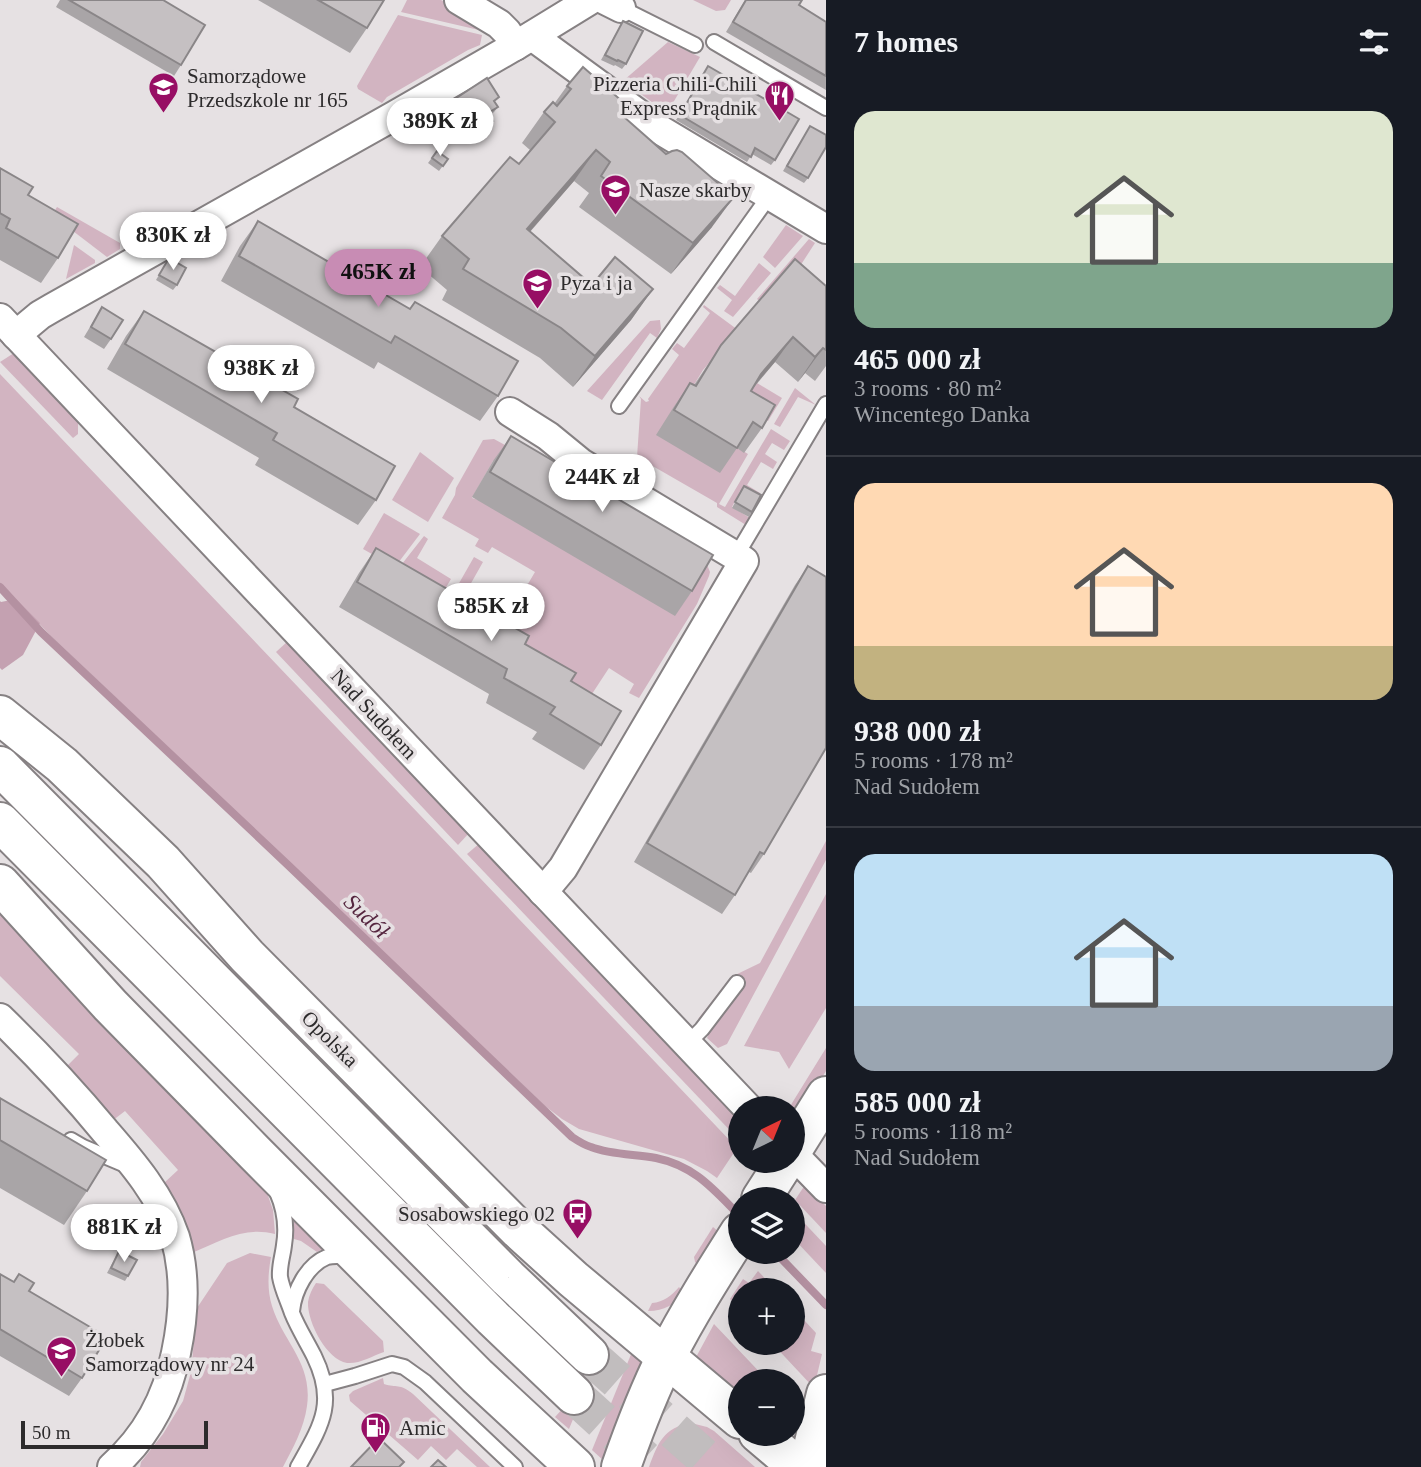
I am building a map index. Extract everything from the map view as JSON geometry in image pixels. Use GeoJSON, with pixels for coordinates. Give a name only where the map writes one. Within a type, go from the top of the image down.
{"type":"FeatureCollection","features":[{"type":"Feature","properties":{"kind":"main road","name":"Opolska"},"geometry":{"type":"LineString","coordinates":[[0,715],[62,765],[163,862],[247,956],[519,1230],[553,1262],[728,1409]]}},
{"type":"Feature","properties":{"kind":"main road","name":"Opolska"},"geometry":{"type":"LineString","coordinates":[[0,766],[489,1259],[589,1355]]}},
{"type":"Feature","properties":{"kind":"main road"},"geometry":{"type":"LineString","coordinates":[[0,822],[484,1309],[574,1395]]}},
{"type":"Feature","properties":{"kind":"main road"},"geometry":{"type":"LineString","coordinates":[[0,884],[110,1005],[255,1153],[477,1376],[575,1467]]}},
{"type":"Feature","properties":{"kind":"main road"},"geometry":{"type":"LineString","coordinates":[[805,1130],[826,1096]]}},
{"type":"Feature","properties":{"kind":"main road"},"geometry":{"type":"LineString","coordinates":[[621,1467],[638,1420],[667,1356],[728,1252]]}},
{"type":"Feature","properties":{"kind":"main road"},"geometry":{"type":"LineString","coordinates":[[808,1467],[826,1394]]}},
{"type":"Feature","properties":{"kind":"main road"},"geometry":{"type":"LineString","coordinates":[[773,1446],[798,1467]]}},
{"type":"Feature","properties":{"kind":"street"},"geometry":{"type":"LineString","coordinates":[[459,0],[662,131],[826,229]]}},
{"type":"Feature","properties":{"kind":"street"},"geometry":{"type":"LineString","coordinates":[[8,327],[40,315],[596,3]]}},
{"type":"Feature","properties":{"kind":"street","name":"Nad Sudołem"},"geometry":{"type":"LineString","coordinates":[[8,327],[737,1096]]}},
{"type":"Feature","properties":{"kind":"street"},"geometry":{"type":"LineString","coordinates":[[510,412],[548,436],[581,463],[744,561],[563,868],[543,892]]}},
{"type":"Feature","properties":{"kind":"street"},"geometry":{"type":"LineString","coordinates":[[0,1018],[70,1089],[138,1170],[167,1219],[181,1262],[180,1334],[172,1371],[158,1408],[145,1431],[130,1451],[112,1467]]}},
{"type":"Feature","properties":{"kind":"street"},"geometry":{"type":"LineString","coordinates":[[805,1162],[826,1188]]}},
{"type":"Feature","properties":{"kind":"lane"},"geometry":{"type":"LineString","coordinates":[[596,3],[695,44]]}},
{"type":"Feature","properties":{"kind":"lane"},"geometry":{"type":"LineString","coordinates":[[714,42],[826,107]]}},
{"type":"Feature","properties":{"kind":"lane"},"geometry":{"type":"LineString","coordinates":[[619,407],[770,195]]}},
{"type":"Feature","properties":{"kind":"lane"},"geometry":{"type":"LineString","coordinates":[[736,556],[826,404]]}},
{"type":"Feature","properties":{"kind":"lane"},"geometry":{"type":"LineString","coordinates":[[687,1044],[737,983]]}},
{"type":"Feature","properties":{"kind":"lane"},"geometry":{"type":"LineString","coordinates":[[59,1133],[83,1147],[138,1170]]}},
{"type":"Feature","properties":{"kind":"lane"},"geometry":{"type":"LineString","coordinates":[[255,1153],[275,1187],[283,1210],[285,1237],[280,1279],[325,1384],[323,1419],[298,1467]]}},
{"type":"Feature","properties":{"kind":"lane"},"geometry":{"type":"LineString","coordinates":[[292,1311],[302,1281],[321,1261],[337,1255],[362,1261]]}},
{"type":"Feature","properties":{"kind":"lane"},"geometry":{"type":"LineString","coordinates":[[325,1384],[392,1364],[404,1367],[425,1382],[515,1467]]}},
{"type":"Feature","properties":{"kind":"shaded area"},"geometry":{"type":"Polygon","coordinates":[[[407,0],[441,0],[472,18],[469,24],[479,30],[401,12],[407,0]]]}},
{"type":"Feature","properties":{"kind":"shaded area"},"geometry":{"type":"Polygon","coordinates":[[[693,0],[731,0],[725,10],[716,11],[693,0]]]}},
{"type":"Feature","properties":{"kind":"shaded area"},"geometry":{"type":"Polygon","coordinates":[[[398,15],[482,35],[480,45],[387,97],[382,103],[357,86],[398,15]]]}},
{"type":"Feature","properties":{"kind":"shaded area"},"geometry":{"type":"Polygon","coordinates":[[[668,42],[700,57],[667,113],[623,81],[668,42]]]}},
{"type":"Feature","properties":{"kind":"shaded area"},"geometry":{"type":"Polygon","coordinates":[[[57,207],[120,243],[120,249],[107,257],[52,215],[57,207]]]}},
{"type":"Feature","properties":{"kind":"shaded area"},"geometry":{"type":"Polygon","coordinates":[[[786,225],[803,236],[775,268],[763,257],[786,225]]]}},
{"type":"Feature","properties":{"kind":"shaded area"},"geometry":{"type":"Polygon","coordinates":[[[809,239],[815,243],[791,280],[761,302],[757,299],[809,239]]]}},
{"type":"Feature","properties":{"kind":"shaded area"},"geometry":{"type":"Polygon","coordinates":[[[74,245],[95,260],[95,263],[66,279],[74,245]]]}},
{"type":"Feature","properties":{"kind":"shaded area"},"geometry":{"type":"Polygon","coordinates":[[[759,263],[771,273],[733,317],[724,311],[732,300],[717,288],[720,285],[735,296],[759,263]]]}},
{"type":"Feature","properties":{"kind":"shaded area"},"geometry":{"type":"Polygon","coordinates":[[[704,305],[738,330],[703,370],[678,411],[748,454],[719,504],[725,507],[771,429],[790,441],[784,450],[772,443],[765,454],[777,462],[773,469],[761,462],[747,485],[760,493],[761,502],[740,491],[732,507],[750,518],[746,525],[717,507],[717,503],[637,457],[639,396],[646,402],[649,401],[679,355],[672,349],[677,343],[684,348],[710,313],[704,305]]]}},
{"type":"Feature","properties":{"kind":"shaded area"},"geometry":{"type":"Polygon","coordinates":[[[660,320],[661,329],[657,338],[650,333],[602,400],[587,391],[650,321],[660,320]]]}},
{"type":"Feature","properties":{"kind":"shaded area"},"geometry":{"type":"Polygon","coordinates":[[[14,353],[78,420],[78,434],[73,438],[0,362],[14,353]]]}},
{"type":"Feature","properties":{"kind":"shaded area"},"geometry":{"type":"Polygon","coordinates":[[[0,374],[728,1139],[728,1162],[717,1178],[684,1159],[579,1129],[545,1106],[51,636],[0,583],[0,374]]]}},
{"type":"Feature","properties":{"kind":"shaded area"},"geometry":{"type":"Polygon","coordinates":[[[757,383],[782,398],[768,421],[748,409],[743,399],[757,383]]]}},
{"type":"Feature","properties":{"kind":"shaded area"},"geometry":{"type":"Polygon","coordinates":[[[795,388],[816,405],[798,397],[780,427],[774,424],[795,388]]]}},
{"type":"Feature","properties":{"kind":"shaded area"},"geometry":{"type":"Polygon","coordinates":[[[494,439],[525,456],[493,461],[472,498],[706,562],[710,572],[697,604],[639,698],[629,693],[634,684],[609,668],[588,700],[502,628],[535,572],[492,547],[488,553],[475,546],[479,539],[442,518],[483,440],[494,439]]]}},
{"type":"Feature","properties":{"kind":"shaded area"},"geometry":{"type":"Polygon","coordinates":[[[420,452],[454,478],[428,522],[392,500],[420,452]]]}},
{"type":"Feature","properties":{"kind":"shaded area"},"geometry":{"type":"Polygon","coordinates":[[[384,513],[420,534],[395,567],[363,549],[384,513]]]}},
{"type":"Feature","properties":{"kind":"shaded area"},"geometry":{"type":"Polygon","coordinates":[[[424,536],[428,539],[417,558],[451,579],[442,594],[398,569],[424,536]]]}},
{"type":"Feature","properties":{"kind":"shaded area"},"geometry":{"type":"Polygon","coordinates":[[[474,557],[483,562],[470,585],[503,605],[492,624],[450,599],[474,557]]]}},
{"type":"Feature","properties":{"kind":"shaded area"},"geometry":{"type":"Polygon","coordinates":[[[16,599],[40,623],[23,655],[2,670],[0,601],[16,599]]]}},
{"type":"Feature","properties":{"kind":"shaded area"},"geometry":{"type":"Polygon","coordinates":[[[288,641],[470,832],[458,845],[276,652],[288,641]]]}},
{"type":"Feature","properties":{"kind":"shaded area"},"geometry":{"type":"Polygon","coordinates":[[[826,841],[826,860],[727,1044],[718,1048],[707,1038],[709,1033],[743,986],[703,1018],[698,1019],[731,977],[760,963],[826,841]]]}},
{"type":"Feature","properties":{"kind":"shaded area"},"geometry":{"type":"Polygon","coordinates":[[[480,843],[728,1104],[728,1128],[467,854],[480,843]]]}},
{"type":"Feature","properties":{"kind":"shaded area"},"geometry":{"type":"Polygon","coordinates":[[[826,894],[826,1008],[789,1069],[779,1052],[744,1046],[826,894]]]}},
{"type":"Feature","properties":{"kind":"shaded area"},"geometry":{"type":"Polygon","coordinates":[[[0,903],[266,1190],[273,1210],[275,1234],[242,1233],[192,1253],[178,1210],[164,1183],[178,1170],[125,1111],[112,1121],[65,1068],[79,1054],[0,976],[0,903]]]}},
{"type":"Feature","properties":{"kind":"shaded area"},"geometry":{"type":"Polygon","coordinates":[[[826,1048],[826,1071],[812,1094],[805,1101],[805,1096],[796,1096],[826,1048]]]}},
{"type":"Feature","properties":{"kind":"shaded area"},"geometry":{"type":"Polygon","coordinates":[[[805,1185],[826,1206],[826,1233],[805,1211],[805,1185]]]}},
{"type":"Feature","properties":{"kind":"shaded area"},"geometry":{"type":"Polygon","coordinates":[[[294,1219],[325,1248],[317,1252],[294,1239],[294,1219]]]}},
{"type":"Feature","properties":{"kind":"shaded area"},"geometry":{"type":"Polygon","coordinates":[[[805,1224],[826,1246],[826,1273],[805,1251],[805,1224]]]}},
{"type":"Feature","properties":{"kind":"shaded area"},"geometry":{"type":"Polygon","coordinates":[[[713,1227],[720,1233],[701,1269],[694,1257],[713,1227]]]}},
{"type":"Feature","properties":{"kind":"shaded area"},"geometry":{"type":"Polygon","coordinates":[[[250,1253],[271,1257],[268,1282],[272,1306],[306,1377],[306,1414],[291,1453],[283,1467],[140,1467],[183,1401],[191,1372],[197,1308],[227,1263],[250,1253]]]}},
{"type":"Feature","properties":{"kind":"shaded area"},"geometry":{"type":"Polygon","coordinates":[[[758,1271],[765,1278],[753,1278],[758,1271]]]}},
{"type":"Feature","properties":{"kind":"shaded area"},"geometry":{"type":"Polygon","coordinates":[[[316,1283],[324,1284],[383,1341],[384,1352],[352,1363],[332,1355],[311,1320],[308,1302],[316,1283]]]}},
{"type":"Feature","properties":{"kind":"shaded area"},"geometry":{"type":"Polygon","coordinates":[[[679,1287],[685,1294],[677,1301],[664,1308],[648,1311],[652,1303],[667,1298],[679,1287]]]}},
{"type":"Feature","properties":{"kind":"shaded area"},"geometry":{"type":"Polygon","coordinates":[[[805,1321],[816,1333],[811,1351],[822,1354],[814,1388],[805,1378],[805,1369],[796,1369],[783,1355],[805,1355],[805,1321]]]}},
{"type":"Feature","properties":{"kind":"shaded area"},"geometry":{"type":"Polygon","coordinates":[[[714,1324],[728,1339],[728,1355],[743,1355],[757,1369],[728,1369],[728,1389],[695,1359],[714,1324]]]}},
{"type":"Feature","properties":{"kind":"shaded area"},"geometry":{"type":"Polygon","coordinates":[[[605,1341],[569,1429],[555,1417],[587,1382],[576,1371],[605,1341]]]}},
{"type":"Feature","properties":{"kind":"shaded area"},"geometry":{"type":"Polygon","coordinates":[[[634,1347],[648,1358],[604,1461],[592,1450],[634,1347]]]}},
{"type":"Feature","properties":{"kind":"shaded area"},"geometry":{"type":"Polygon","coordinates":[[[383,1378],[384,1384],[401,1387],[413,1394],[490,1467],[477,1467],[457,1449],[446,1460],[431,1446],[418,1460],[350,1401],[349,1395],[353,1391],[383,1378]]]}},
{"type":"Feature","properties":{"kind":"shaded area"},"geometry":{"type":"Polygon","coordinates":[[[691,1423],[714,1431],[755,1467],[649,1467],[663,1438],[682,1425],[691,1423]]]}},
{"type":"Feature","properties":{"kind":"building"},"geometry":{"type":"Polygon","coordinates":[[[69,0],[163,0],[205,25],[181,65],[69,0]]]}},
{"type":"Feature","properties":{"kind":"building"},"geometry":{"type":"Polygon","coordinates":[[[318,0],[384,0],[367,28],[318,0]]]}},
{"type":"Feature","properties":{"kind":"building"},"geometry":{"type":"Polygon","coordinates":[[[746,0],[802,0],[799,5],[826,22],[826,76],[733,22],[746,0]]]}},
{"type":"Feature","properties":{"kind":"building"},"geometry":{"type":"Polygon","coordinates":[[[623,21],[643,31],[626,64],[605,55],[623,21]]]}},
{"type":"Feature","properties":{"kind":"building"},"geometry":{"type":"Polygon","coordinates":[[[708,66],[799,119],[775,160],[755,148],[751,157],[680,115],[708,66]]]}},
{"type":"Feature","properties":{"kind":"building"},"geometry":{"type":"Polygon","coordinates":[[[583,67],[631,109],[624,117],[666,154],[677,150],[682,152],[734,197],[693,243],[601,176],[610,162],[596,150],[527,229],[592,285],[615,257],[653,289],[595,356],[561,328],[463,269],[469,259],[442,236],[510,157],[519,164],[555,122],[544,112],[553,102],[557,106],[571,89],[567,86],[583,67]]]}},
{"type":"Feature","properties":{"kind":"building"},"geometry":{"type":"Polygon","coordinates":[[[487,78],[499,97],[494,101],[498,107],[488,113],[493,121],[479,130],[470,116],[456,126],[444,106],[487,78]]]}},
{"type":"Feature","properties":{"kind":"building"},"geometry":{"type":"Polygon","coordinates":[[[810,126],[826,135],[826,147],[808,178],[787,166],[810,126]]]}},
{"type":"Feature","properties":{"kind":"building"},"geometry":{"type":"Polygon","coordinates":[[[437,151],[448,159],[443,166],[432,158],[437,151]]]}},
{"type":"Feature","properties":{"kind":"building"},"geometry":{"type":"Polygon","coordinates":[[[0,168],[33,187],[28,195],[78,224],[58,258],[6,228],[10,219],[0,213],[0,168]]]}},
{"type":"Feature","properties":{"kind":"building"},"geometry":{"type":"Polygon","coordinates":[[[258,221],[410,309],[415,302],[518,361],[498,396],[395,336],[391,343],[239,256],[258,221]]]}},
{"type":"Feature","properties":{"kind":"building"},"geometry":{"type":"Polygon","coordinates":[[[169,258],[186,268],[177,285],[159,275],[169,258]]]}},
{"type":"Feature","properties":{"kind":"building"},"geometry":{"type":"Polygon","coordinates":[[[795,259],[826,286],[826,350],[823,348],[815,357],[793,337],[761,374],[751,391],[775,405],[762,428],[753,422],[737,448],[674,410],[690,383],[696,386],[721,345],[795,259]]]}},
{"type":"Feature","properties":{"kind":"building"},"geometry":{"type":"Polygon","coordinates":[[[102,307],[123,320],[111,339],[91,327],[102,307]]]}},
{"type":"Feature","properties":{"kind":"building"},"geometry":{"type":"Polygon","coordinates":[[[144,311],[298,399],[294,407],[395,466],[376,500],[273,440],[277,433],[125,344],[144,311]]]}},
{"type":"Feature","properties":{"kind":"building"},"geometry":{"type":"Polygon","coordinates":[[[511,436],[713,555],[692,591],[490,472],[511,436]]]}},
{"type":"Feature","properties":{"kind":"building"},"geometry":{"type":"Polygon","coordinates":[[[744,486],[761,495],[752,512],[735,502],[744,486]]]}},
{"type":"Feature","properties":{"kind":"building"},"geometry":{"type":"Polygon","coordinates":[[[376,548],[529,636],[525,644],[576,673],[571,681],[621,711],[601,745],[550,714],[555,707],[504,678],[507,669],[357,582],[376,548]]]}},
{"type":"Feature","properties":{"kind":"building"},"geometry":{"type":"Polygon","coordinates":[[[808,566],[826,577],[826,748],[764,854],[760,852],[735,895],[647,843],[808,566]]]}},
{"type":"Feature","properties":{"kind":"building"},"geometry":{"type":"Polygon","coordinates":[[[0,1098],[106,1160],[87,1191],[0,1140],[0,1098]]]}},
{"type":"Feature","properties":{"kind":"building"},"geometry":{"type":"Polygon","coordinates":[[[119,1251],[137,1260],[128,1276],[111,1268],[119,1251]]]}},
{"type":"Feature","properties":{"kind":"building"},"geometry":{"type":"Polygon","coordinates":[[[0,1274],[14,1282],[19,1274],[34,1283],[29,1291],[107,1337],[82,1378],[0,1329],[0,1274]]]}},
{"type":"Feature","properties":{"kind":"building","name":"Amic"},"geometry":{"type":"Polygon","coordinates":[[[379,1438],[404,1462],[399,1467],[351,1467],[379,1438]]]}},
{"type":"Feature","properties":{"kind":"building"},"geometry":{"type":"Polygon","coordinates":[[[438,1460],[446,1467],[431,1467],[438,1460]]]}},
{"type":"Feature","properties":{"kind":"waterway","name":"Sudół"},"geometry":{"type":"LineString","coordinates":[[0,587],[41,632],[572,1137],[599,1150],[656,1158],[682,1167],[703,1180],[728,1204]]}},
{"type":"Feature","properties":{"kind":"waterway","name":"Sudół"},"geometry":{"type":"LineString","coordinates":[[787,1264],[826,1305]]}},
{"type":"Feature","properties":{"kind":"tunnel"},"geometry":{"type":"LineString","coordinates":[[589,1355],[715,1467]]}},
{"type":"Feature","properties":{"kind":"tunnel"},"geometry":{"type":"LineString","coordinates":[[574,1395],[653,1467]]}},
{"type":"Feature","properties":{"kind":"place","name":"Samorządowe Przedszkole nr 165"},"geometry":{"type":"Point","coordinates":[164,115]}},
{"type":"Feature","properties":{"kind":"place","name":"Pizzeria Chili-Chili Express Prądnik"},"geometry":{"type":"Point","coordinates":[780,123]}},
{"type":"Feature","properties":{"kind":"place","name":"Nasze skarby"},"geometry":{"type":"Point","coordinates":[616,217]}},
{"type":"Feature","properties":{"kind":"place","name":"Pyza i ja"},"geometry":{"type":"Point","coordinates":[537,310]}},
{"type":"Feature","properties":{"kind":"place","name":"Sosabowskiego 02"},"geometry":{"type":"Point","coordinates":[578,1241]}},
{"type":"Feature","properties":{"kind":"place","name":"Żłobek Samorządowy nr 24"},"geometry":{"type":"Point","coordinates":[62,1379]}},
{"type":"Feature","properties":{"kind":"place","name":"Amic"},"geometry":{"type":"Point","coordinates":[376,1455]}}]}
